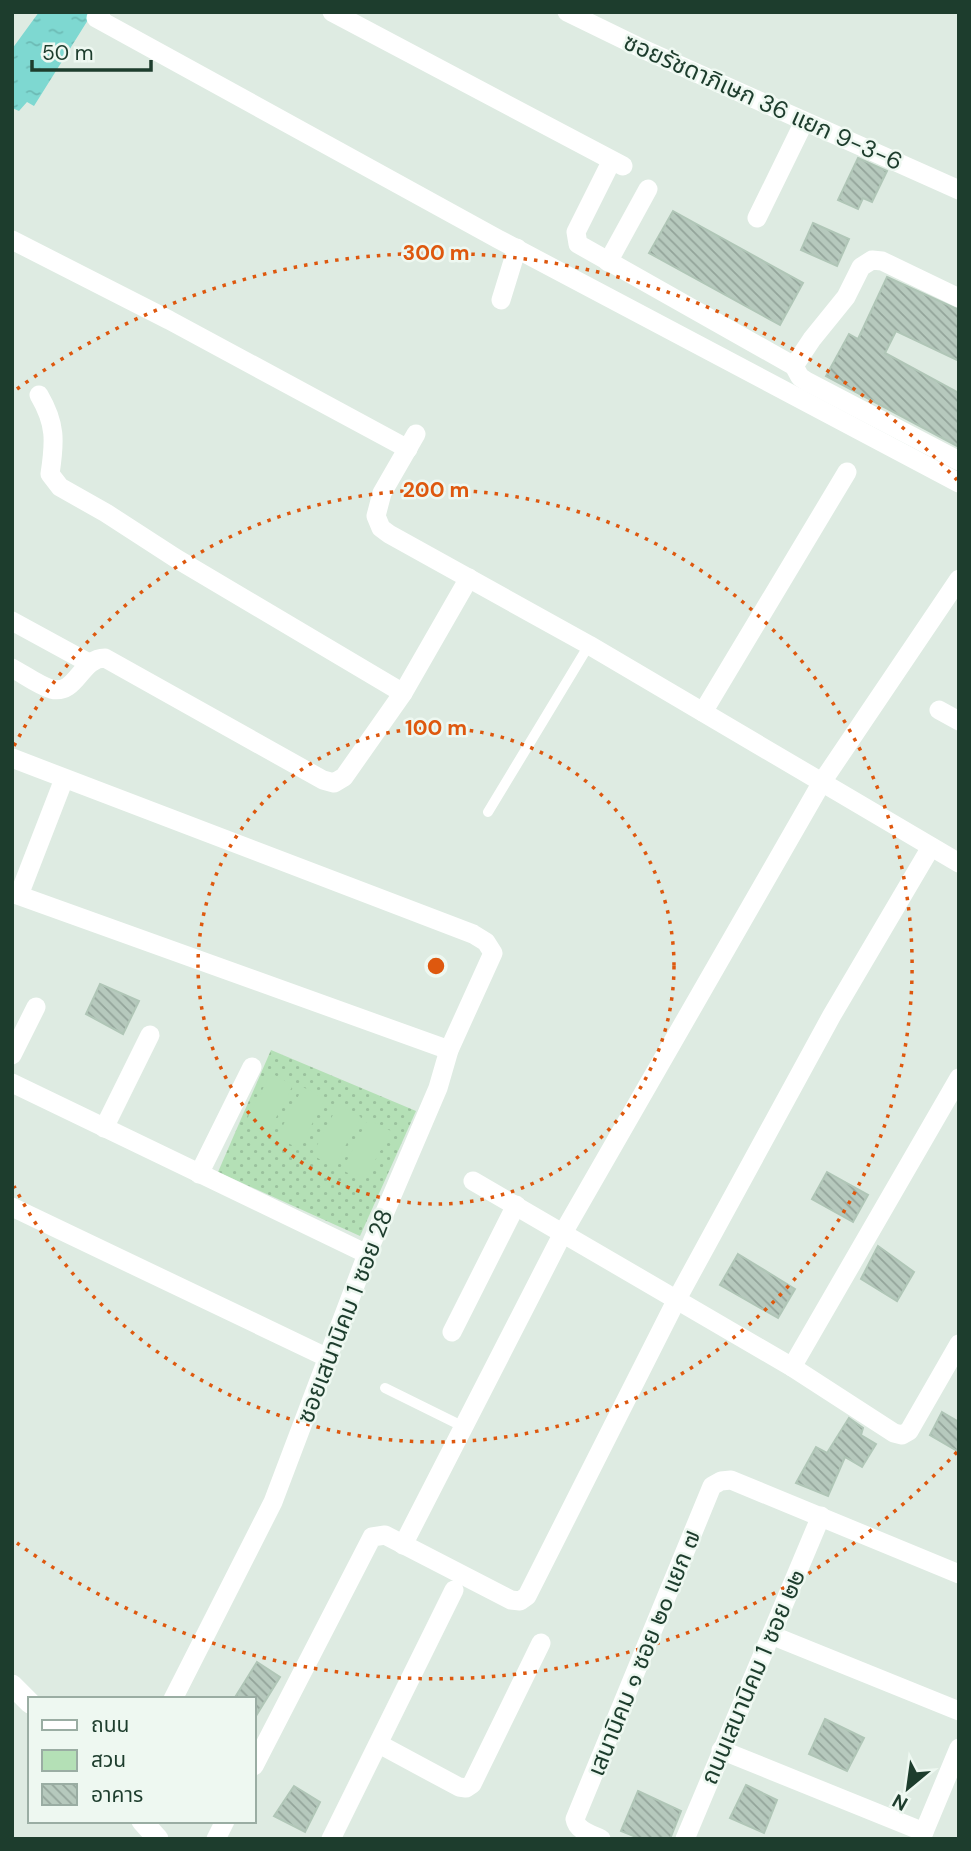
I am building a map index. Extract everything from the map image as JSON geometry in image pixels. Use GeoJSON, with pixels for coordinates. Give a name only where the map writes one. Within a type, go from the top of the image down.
{"type":"FeatureCollection","features":[{"type":"Feature","properties":{"kind":"street"},"geometry":{"type":"LineString","coordinates":[[101,12],[96,18],[517,248],[959,482]]}},
{"type":"Feature","properties":{"kind":"street"},"geometry":{"type":"LineString","coordinates":[[332,12],[616,167],[576,232],[578,244],[794,366],[800,377],[806,381],[959,461]]}},
{"type":"Feature","properties":{"kind":"street","name":"ซอยรัชดาภิเษก 36 แยก 9-3-6"},"geometry":{"type":"LineString","coordinates":[[567,12],[804,122],[959,190]]}},
{"type":"Feature","properties":{"kind":"street"},"geometry":{"type":"LineString","coordinates":[[757,218],[804,122]]}},
{"type":"Feature","properties":{"kind":"street"},"geometry":{"type":"LineString","coordinates":[[608,262],[648,190]]}},
{"type":"Feature","properties":{"kind":"street"},"geometry":{"type":"LineString","coordinates":[[12,240],[412,442],[382,494],[376,516],[381,528],[388,534],[589,645],[959,863]]}},
{"type":"Feature","properties":{"kind":"street"},"geometry":{"type":"LineString","coordinates":[[501,300],[517,248]]}},
{"type":"Feature","properties":{"kind":"street"},"geometry":{"type":"LineString","coordinates":[[794,366],[846,297],[861,267],[872,260],[883,261],[959,298]]}},
{"type":"Feature","properties":{"kind":"street"},"geometry":{"type":"LineString","coordinates":[[38,395],[50,415],[55,444],[50,474],[60,487],[403,693]]}},
{"type":"Feature","properties":{"kind":"street"},"geometry":{"type":"LineString","coordinates":[[703,712],[847,472]]}},
{"type":"Feature","properties":{"kind":"street"},"geometry":{"type":"LineString","coordinates":[[12,668],[49,689],[61,691],[71,686],[89,663],[96,658],[105,658],[323,780],[334,782],[344,777],[403,693],[469,578]]}},
{"type":"Feature","properties":{"kind":"street"},"geometry":{"type":"LineString","coordinates":[[403,1545],[563,1233],[822,782],[959,579]]}},
{"type":"Feature","properties":{"kind":"street"},"geometry":{"type":"LineString","coordinates":[[12,621],[89,663]]}},
{"type":"Feature","properties":{"kind":"street"},"geometry":{"type":"LineString","coordinates":[[939,710],[959,721]]}},
{"type":"Feature","properties":{"kind":"street"},"geometry":{"type":"LineString","coordinates":[[12,758],[64,779],[16,894],[449,1050]]}},
{"type":"Feature","properties":{"kind":"street","name":"ซอยเสนานิคม 1 ซอย 28"},"geometry":{"type":"LineString","coordinates":[[64,779],[473,934],[486,942],[493,953],[449,1050],[438,1088],[367,1254],[273,1502],[174,1697]]}},
{"type":"Feature","properties":{"kind":"street"},"geometry":{"type":"LineString","coordinates":[[256,1762],[372,1537],[385,1535],[511,1601],[520,1601],[527,1596],[677,1299],[832,1015],[931,847]]}},
{"type":"Feature","properties":{"kind":"street"},"geometry":{"type":"LineString","coordinates":[[12,1055],[36,1007]]}},
{"type":"Feature","properties":{"kind":"street"},"geometry":{"type":"LineString","coordinates":[[104,1128],[150,1035]]}},
{"type":"Feature","properties":{"kind":"street"},"geometry":{"type":"LineString","coordinates":[[199,1174],[252,1067]]}},
{"type":"Feature","properties":{"kind":"street"},"geometry":{"type":"LineString","coordinates":[[792,1367],[959,1078]]}},
{"type":"Feature","properties":{"kind":"street"},"geometry":{"type":"LineString","coordinates":[[12,1083],[367,1254]]}},
{"type":"Feature","properties":{"kind":"street"},"geometry":{"type":"LineString","coordinates":[[473,1181],[792,1367],[894,1433],[902,1435],[909,1431],[959,1344]]}},
{"type":"Feature","properties":{"kind":"street"},"geometry":{"type":"LineString","coordinates":[[452,1332],[516,1205]]}},
{"type":"Feature","properties":{"kind":"street"},"geometry":{"type":"LineString","coordinates":[[12,1207],[328,1358]]}},
{"type":"Feature","properties":{"kind":"street","name":"เสนานิคม ๑ ซอย ๒๐ แยก ๗"},"geometry":{"type":"LineString","coordinates":[[601,1839],[580,1829],[575,1819],[712,1486],[721,1480],[731,1480],[821,1516]]}},
{"type":"Feature","properties":{"kind":"street"},"geometry":{"type":"LineString","coordinates":[[821,1516],[959,1574]]}},
{"type":"Feature","properties":{"kind":"street","name":"ถนนเสนานิคม 1 ซอย ๒๒"},"geometry":{"type":"LineString","coordinates":[[685,1839],[821,1516]]}},
{"type":"Feature","properties":{"kind":"street"},"geometry":{"type":"LineString","coordinates":[[331,1839],[454,1590]]}},
{"type":"Feature","properties":{"kind":"street"},"geometry":{"type":"LineString","coordinates":[[771,1635],[959,1711]]}},
{"type":"Feature","properties":{"kind":"street"},"geometry":{"type":"LineString","coordinates":[[379,1744],[459,1787],[472,1784],[541,1643]]}},
{"type":"Feature","properties":{"kind":"street"},"geometry":{"type":"LineString","coordinates":[[12,1685],[28,1701]]}},
{"type":"Feature","properties":{"kind":"street"},"geometry":{"type":"LineString","coordinates":[[721,1750],[922,1835],[959,1748]]}},
{"type":"Feature","properties":{"kind":"street"},"geometry":{"type":"LineString","coordinates":[[144,1823],[158,1839]]}},
{"type":"Feature","properties":{"kind":"street"},"geometry":{"type":"LineString","coordinates":[[216,1839],[224,1823]]}},
{"type":"Feature","properties":{"kind":"lane"},"geometry":{"type":"LineString","coordinates":[[488,812],[589,645]]}},
{"type":"Feature","properties":{"kind":"lane"},"geometry":{"type":"LineString","coordinates":[[386,1388],[464,1427]]}},
{"type":"Feature","properties":{"kind":"green space"},"geometry":{"type":"Polygon","coordinates":[[[271,1050],[416,1111],[360,1236],[218,1172],[271,1050]]]}},
{"type":"Feature","properties":{"kind":"green space"},"geometry":{"type":"Polygon","coordinates":[[[271,1073],[293,1085],[267,1135],[245,1123],[271,1073]]]}},
{"type":"Feature","properties":{"kind":"green space"},"geometry":{"type":"Polygon","coordinates":[[[303,1087],[325,1099],[299,1149],[277,1137],[303,1087]]]}},
{"type":"Feature","properties":{"kind":"green space"},"geometry":{"type":"Polygon","coordinates":[[[338,1105],[361,1117],[334,1167],[312,1155],[338,1105]]]}},
{"type":"Feature","properties":{"kind":"green space"},"geometry":{"type":"Polygon","coordinates":[[[368,1119],[391,1131],[364,1181],[342,1170],[368,1119]]]}},
{"type":"Feature","properties":{"kind":"water"},"geometry":{"type":"Polygon","coordinates":[[[39,12],[93,12],[34,106],[27,102],[19,111],[12,108],[12,49],[39,12]]]}},
{"type":"Feature","properties":{"kind":"building"},"geometry":{"type":"Polygon","coordinates":[[[858,158],[887,171],[872,202],[863,198],[858,209],[838,200],[858,158]]]}},
{"type":"Feature","properties":{"kind":"building"},"geometry":{"type":"Polygon","coordinates":[[[673,211],[803,283],[780,325],[649,253],[673,211]]]}},
{"type":"Feature","properties":{"kind":"building"},"geometry":{"type":"Polygon","coordinates":[[[813,223],[849,239],[837,266],[801,250],[813,223]]]}},
{"type":"Feature","properties":{"kind":"building"},"geometry":{"type":"Polygon","coordinates":[[[887,277],[959,310],[959,361],[896,331],[885,353],[959,393],[959,447],[826,376],[849,334],[858,339],[887,277]]]}},
{"type":"Feature","properties":{"kind":"building"},"geometry":{"type":"Polygon","coordinates":[[[100,984],[139,1001],[123,1034],[86,1014],[100,984]]]}},
{"type":"Feature","properties":{"kind":"building"},"geometry":{"type":"Polygon","coordinates":[[[827,1172],[868,1195],[853,1222],[812,1199],[827,1172]]]}},
{"type":"Feature","properties":{"kind":"building"},"geometry":{"type":"Polygon","coordinates":[[[878,1246],[914,1272],[897,1301],[861,1279],[878,1246]]]}},
{"type":"Feature","properties":{"kind":"building"},"geometry":{"type":"Polygon","coordinates":[[[738,1254],[795,1289],[778,1318],[720,1285],[738,1254]]]}},
{"type":"Feature","properties":{"kind":"building"},"geometry":{"type":"Polygon","coordinates":[[[942,1412],[959,1422],[959,1452],[930,1435],[942,1412]]]}},
{"type":"Feature","properties":{"kind":"building"},"geometry":{"type":"Polygon","coordinates":[[[849,1418],[863,1428],[861,1435],[876,1444],[862,1467],[845,1457],[828,1496],[796,1483],[816,1447],[827,1453],[849,1418]]]}},
{"type":"Feature","properties":{"kind":"building"},"geometry":{"type":"Polygon","coordinates":[[[257,1662],[280,1677],[256,1716],[256,1697],[235,1697],[257,1662]]]}},
{"type":"Feature","properties":{"kind":"building"},"geometry":{"type":"Polygon","coordinates":[[[825,1719],[864,1738],[847,1771],[809,1754],[825,1719]]]}},
{"type":"Feature","properties":{"kind":"building"},"geometry":{"type":"Polygon","coordinates":[[[746,1785],[777,1800],[764,1833],[730,1818],[746,1785]]]}},
{"type":"Feature","properties":{"kind":"building"},"geometry":{"type":"Polygon","coordinates":[[[294,1786],[320,1802],[305,1832],[274,1816],[294,1786]]]}},
{"type":"Feature","properties":{"kind":"building"},"geometry":{"type":"Polygon","coordinates":[[[638,1791],[681,1811],[670,1839],[641,1839],[621,1831],[638,1791]]]}}]}
